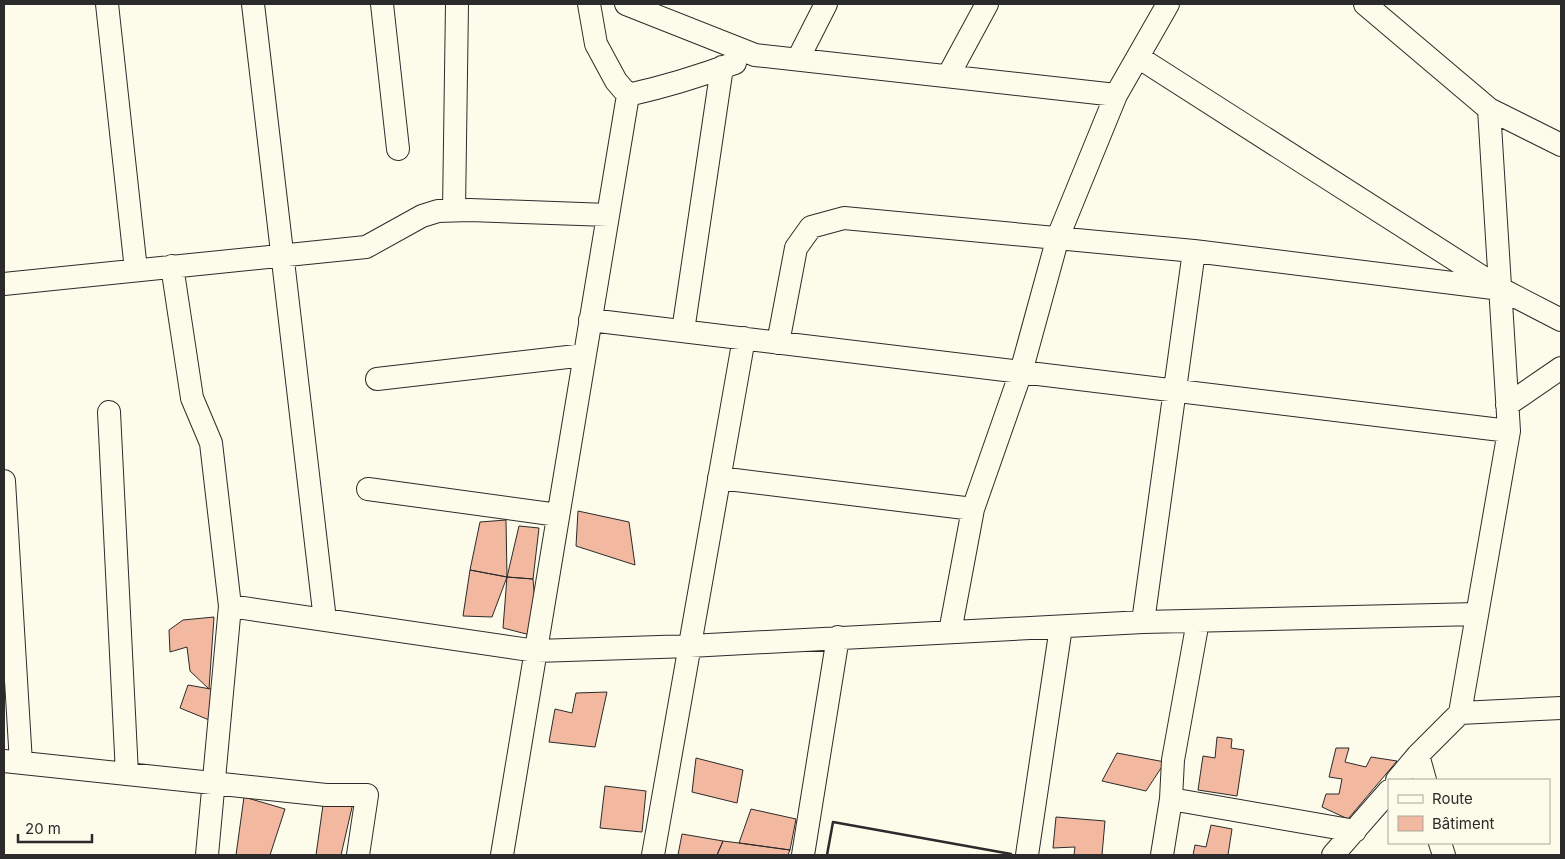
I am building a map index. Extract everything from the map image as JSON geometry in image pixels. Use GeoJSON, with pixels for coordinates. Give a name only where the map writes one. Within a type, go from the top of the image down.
{"type":"FeatureCollection","features":[{"type":"Feature","properties":{"kind":"street"},"geometry":{"type":"LineString","coordinates":[[106,4],[136,270]]}},
{"type":"Feature","properties":{"kind":"street"},"geometry":{"type":"LineString","coordinates":[[253,4],[325,620]]}},
{"type":"Feature","properties":{"kind":"street"},"geometry":{"type":"LineString","coordinates":[[382,4],[382,18],[398,149]]}},
{"type":"Feature","properties":{"kind":"street"},"geometry":{"type":"LineString","coordinates":[[454,210],[457,4]]}},
{"type":"Feature","properties":{"kind":"street"},"geometry":{"type":"LineString","coordinates":[[589,4],[596,44],[616,81],[628,95]]}},
{"type":"Feature","properties":{"kind":"street"},"geometry":{"type":"LineString","coordinates":[[626,4],[755,54],[1116,95]]}},
{"type":"Feature","properties":{"kind":"street"},"geometry":{"type":"LineString","coordinates":[[798,59],[826,4]]}},
{"type":"Feature","properties":{"kind":"street"},"geometry":{"type":"LineString","coordinates":[[948,76],[987,4]]}},
{"type":"Feature","properties":{"kind":"street"},"geometry":{"type":"LineString","coordinates":[[950,632],[973,509],[1021,372],[1058,237],[1116,95],[1168,4]]}},
{"type":"Feature","properties":{"kind":"street"},"geometry":{"type":"LineString","coordinates":[[1365,4],[1488,109],[1561,145]]}},
{"type":"Feature","properties":{"kind":"street"},"geometry":{"type":"LineString","coordinates":[[628,95],[657,89],[755,54]]}},
{"type":"Feature","properties":{"kind":"street"},"geometry":{"type":"LineString","coordinates":[[1138,57],[1501,288],[1561,320]]}},
{"type":"Feature","properties":{"kind":"street"},"geometry":{"type":"LineString","coordinates":[[683,331],[722,67]]}},
{"type":"Feature","properties":{"kind":"street"},"geometry":{"type":"LineString","coordinates":[[502,855],[628,95]]}},
{"type":"Feature","properties":{"kind":"street"},"geometry":{"type":"LineString","coordinates":[[1398,779],[1460,713],[1509,431],[1488,109]]}},
{"type":"Feature","properties":{"kind":"street"},"geometry":{"type":"LineString","coordinates":[[4,284],[366,246],[422,216],[438,211],[470,210],[608,215]]}},
{"type":"Feature","properties":{"kind":"street"},"geometry":{"type":"LineString","coordinates":[[778,342],[796,248],[811,227],[844,218],[1194,251],[1501,288]]}},
{"type":"Feature","properties":{"kind":"street"},"geometry":{"type":"LineString","coordinates":[[1142,622],[1194,251]]}},
{"type":"Feature","properties":{"kind":"street"},"geometry":{"type":"LineString","coordinates":[[172,266],[192,398],[211,443],[230,606],[207,855]]}},
{"type":"Feature","properties":{"kind":"street"},"geometry":{"type":"LineString","coordinates":[[590,320],[1509,431]]}},
{"type":"Feature","properties":{"kind":"street"},"geometry":{"type":"LineString","coordinates":[[653,855],[744,338]]}},
{"type":"Feature","properties":{"kind":"street"},"geometry":{"type":"LineString","coordinates":[[377,379],[585,356]]}},
{"type":"Feature","properties":{"kind":"street"},"geometry":{"type":"LineString","coordinates":[[1507,405],[1561,368]]}},
{"type":"Feature","properties":{"kind":"street"},"geometry":{"type":"LineString","coordinates":[[109,412],[127,774]]}},
{"type":"Feature","properties":{"kind":"street"},"geometry":{"type":"LineString","coordinates":[[719,478],[973,509]]}},
{"type":"Feature","properties":{"kind":"street"},"geometry":{"type":"LineString","coordinates":[[4,481],[12,762],[326,795],[366,795],[358,855]]}},
{"type":"Feature","properties":{"kind":"street"},"geometry":{"type":"LineString","coordinates":[[368,489],[558,515]]}},
{"type":"Feature","properties":{"kind":"street"},"geometry":{"type":"LineString","coordinates":[[230,606],[536,650],[690,646],[1142,622],[1477,614]]}},
{"type":"Feature","properties":{"kind":"street"},"geometry":{"type":"LineString","coordinates":[[1162,855],[1171,799],[1173,760],[1198,621]]}},
{"type":"Feature","properties":{"kind":"street"},"geometry":{"type":"LineString","coordinates":[[1027,855],[1061,627]]}},
{"type":"Feature","properties":{"kind":"street"},"geometry":{"type":"LineString","coordinates":[[803,855],[838,638]]}},
{"type":"Feature","properties":{"kind":"street"},"geometry":{"type":"LineString","coordinates":[[1460,713],[1561,708]]}},
{"type":"Feature","properties":{"kind":"street"},"geometry":{"type":"LineString","coordinates":[[1418,756],[1425,779]]}},
{"type":"Feature","properties":{"kind":"street"},"geometry":{"type":"LineString","coordinates":[[1333,855],[1388,791]]}},
{"type":"Feature","properties":{"kind":"street"},"geometry":{"type":"LineString","coordinates":[[1171,799],[1355,831]]}},
{"type":"Feature","properties":{"kind":"building"},"geometry":{"type":"Polygon","coordinates":[[[578,511],[629,522],[635,565],[576,546],[578,511]]]}},
{"type":"Feature","properties":{"kind":"building"},"geometry":{"type":"Polygon","coordinates":[[[506,520],[507,577],[470,570],[480,522],[506,520]]]}},
{"type":"Feature","properties":{"kind":"building"},"geometry":{"type":"Polygon","coordinates":[[[519,526],[539,528],[533,579],[507,577],[519,526]]]}},
{"type":"Feature","properties":{"kind":"building"},"geometry":{"type":"Polygon","coordinates":[[[470,570],[507,577],[492,617],[463,616],[470,570]]]}},
{"type":"Feature","properties":{"kind":"building"},"geometry":{"type":"Polygon","coordinates":[[[507,577],[533,579],[538,637],[503,628],[507,577]]]}},
{"type":"Feature","properties":{"kind":"building"},"geometry":{"type":"Polygon","coordinates":[[[214,617],[209,689],[190,671],[187,647],[170,652],[169,630],[183,620],[214,617]]]}},
{"type":"Feature","properties":{"kind":"building"},"geometry":{"type":"Polygon","coordinates":[[[188,685],[222,691],[219,724],[180,708],[188,685]]]}},
{"type":"Feature","properties":{"kind":"building"},"geometry":{"type":"Polygon","coordinates":[[[607,692],[595,747],[549,742],[555,709],[572,713],[576,693],[607,692]]]}},
{"type":"Feature","properties":{"kind":"building"},"geometry":{"type":"Polygon","coordinates":[[[1217,737],[1232,739],[1231,748],[1244,750],[1237,796],[1198,790],[1203,756],[1215,758],[1217,737]]]}},
{"type":"Feature","properties":{"kind":"building"},"geometry":{"type":"Polygon","coordinates":[[[1336,748],[1349,748],[1345,762],[1366,767],[1371,757],[1397,761],[1348,819],[1322,807],[1326,794],[1339,794],[1342,779],[1329,777],[1336,748]]]}},
{"type":"Feature","properties":{"kind":"building"},"geometry":{"type":"Polygon","coordinates":[[[1117,753],[1165,762],[1146,791],[1102,781],[1117,753]]]}},
{"type":"Feature","properties":{"kind":"building"},"geometry":{"type":"Polygon","coordinates":[[[696,758],[743,770],[737,803],[692,792],[696,758]]]}},
{"type":"Feature","properties":{"kind":"building"},"geometry":{"type":"Polygon","coordinates":[[[605,786],[646,791],[642,832],[600,828],[605,786]]]}},
{"type":"Feature","properties":{"kind":"building"},"geometry":{"type":"Polygon","coordinates":[[[244,797],[285,809],[270,855],[236,855],[244,797]]]}},
{"type":"Feature","properties":{"kind":"building"},"geometry":{"type":"Polygon","coordinates":[[[353,803],[341,855],[316,855],[323,805],[353,803]]]}},
{"type":"Feature","properties":{"kind":"building"},"geometry":{"type":"Polygon","coordinates":[[[751,809],[796,819],[790,850],[739,843],[751,809]]]}},
{"type":"Feature","properties":{"kind":"building"},"geometry":{"type":"Polygon","coordinates":[[[1056,817],[1105,821],[1102,855],[1074,855],[1075,847],[1053,848],[1056,817]]]}},
{"type":"Feature","properties":{"kind":"building"},"geometry":{"type":"Polygon","coordinates":[[[1211,825],[1232,829],[1228,855],[1193,855],[1195,845],[1206,847],[1211,825]]]}},
{"type":"Feature","properties":{"kind":"building"},"geometry":{"type":"Polygon","coordinates":[[[682,834],[723,841],[717,855],[678,855],[682,834]]]}},
{"type":"Feature","properties":{"kind":"building"},"geometry":{"type":"Polygon","coordinates":[[[723,841],[790,850],[788,855],[717,855],[723,841]]]}},
{"type":"Feature","properties":{"kind":"wall"},"geometry":{"type":"LineString","coordinates":[[827,855],[833,822],[1011,855]]}}]}
